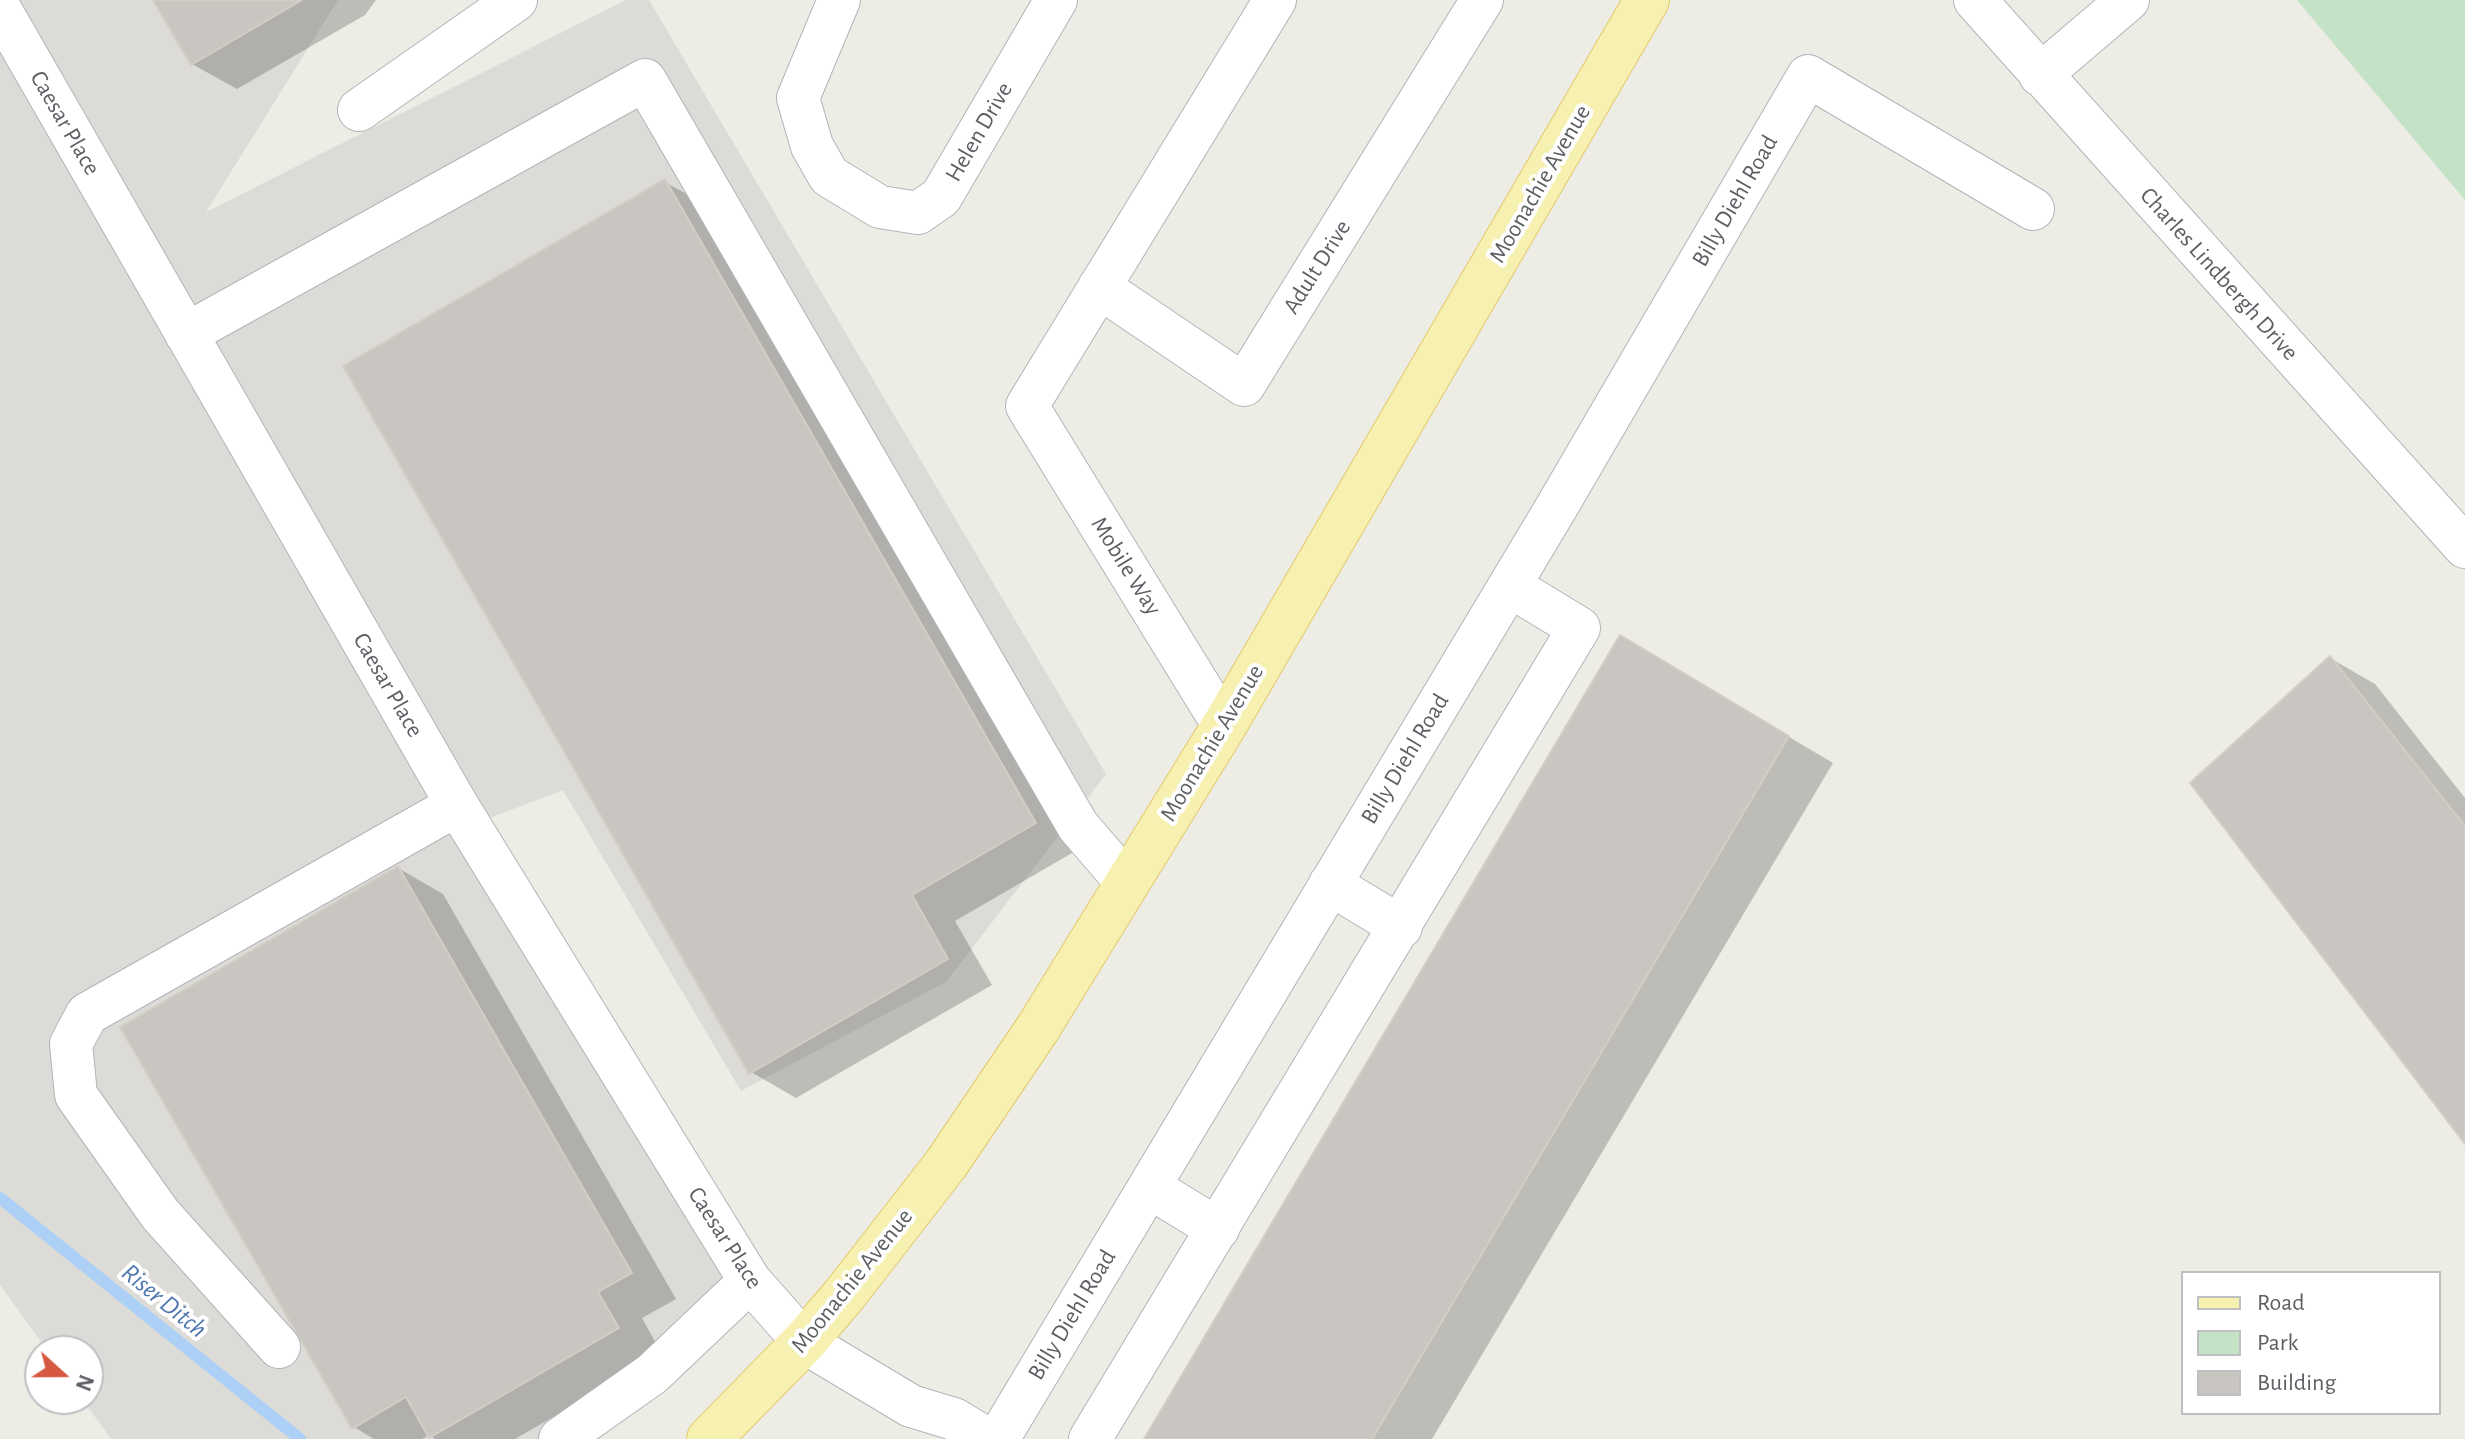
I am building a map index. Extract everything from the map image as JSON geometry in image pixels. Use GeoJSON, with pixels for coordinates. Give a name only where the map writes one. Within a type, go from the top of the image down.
{"type":"FeatureCollection","features":[{"type":"Feature","properties":{"kind":"main road","name":"Moonachie Avenue"},"geometry":{"type":"LineString","coordinates":[[709,1439],[804,1342],[946,1164],[1038,1028],[1224,726],[1647,0]]}},
{"type":"Feature","properties":{"kind":"street"},"geometry":{"type":"LineString","coordinates":[[359,110],[516,0]]}},
{"type":"Feature","properties":{"kind":"street","name":"Helen Drive"},"geometry":{"type":"LineString","coordinates":[[839,0],[798,98],[812,146],[829,176],[880,207],[918,213],[941,197],[1056,0]]}},
{"type":"Feature","properties":{"kind":"street"},"geometry":{"type":"LineString","coordinates":[[1099,287],[1275,0]]}},
{"type":"Feature","properties":{"kind":"street","name":"Adult Drive"},"geometry":{"type":"LineString","coordinates":[[1099,287],[1244,385],[1482,0]]}},
{"type":"Feature","properties":{"kind":"street","name":"Charles Lindbergh Drive"},"geometry":{"type":"LineString","coordinates":[[1975,0],[2465,547]]}},
{"type":"Feature","properties":{"kind":"street"},"geometry":{"type":"LineString","coordinates":[[2040,75],[2128,0]]}},
{"type":"Feature","properties":{"kind":"street","name":"Caesar Place"},"geometry":{"type":"LineString","coordinates":[[0,9],[457,805],[750,1281],[804,1342],[911,1406]]}},
{"type":"Feature","properties":{"kind":"street","name":"Billy Diehl Road"},"geometry":{"type":"LineString","coordinates":[[998,1439],[1510,586],[1808,76],[2033,209]]}},
{"type":"Feature","properties":{"kind":"street"},"geometry":{"type":"LineString","coordinates":[[186,334],[645,80],[1078,826],[1127,883]]}},
{"type":"Feature","properties":{"kind":"street","name":"Mobile Way"},"geometry":{"type":"LineString","coordinates":[[1099,287],[1027,406],[1224,726]]}},
{"type":"Feature","properties":{"kind":"street"},"geometry":{"type":"LineString","coordinates":[[1090,1439],[1579,628],[1510,586]]}},
{"type":"Feature","properties":{"kind":"street"},"geometry":{"type":"LineString","coordinates":[[279,1347],[160,1214],[76,1095],[71,1044],[87,1014],[457,805]]}},
{"type":"Feature","properties":{"kind":"street"},"geometry":{"type":"LineString","coordinates":[[1330,884],[1401,927]]}},
{"type":"Feature","properties":{"kind":"street"},"geometry":{"type":"LineString","coordinates":[[1149,1187],[1218,1229]]}},
{"type":"Feature","properties":{"kind":"street"},"geometry":{"type":"LineString","coordinates":[[560,1439],[652,1374],[750,1281]]}},
{"type":"Feature","properties":{"kind":"street"},"geometry":{"type":"LineString","coordinates":[[911,1406],[942,1439]]}},
{"type":"Feature","properties":{"kind":"street"},"geometry":{"type":"LineString","coordinates":[[911,1406],[954,1419],[977,1433],[979,1439]]}},
{"type":"Feature","properties":{"kind":"shaded area"},"geometry":{"type":"Polygon","coordinates":[[[0,0],[338,0],[206,212],[626,0],[649,0],[1106,774],[946,982],[741,1091],[563,790],[474,824],[743,1295],[599,1439],[111,1439],[94,1415],[104,1415],[104,1335],[36,1335],[0,1285],[0,0]]]}},
{"type":"Feature","properties":{"kind":"green space"},"geometry":{"type":"Polygon","coordinates":[[[2297,0],[2465,0],[2465,200],[2297,0]]]}},
{"type":"Feature","properties":{"kind":"building"},"geometry":{"type":"Polygon","coordinates":[[[153,0],[302,0],[191,65],[153,0]]]}},
{"type":"Feature","properties":{"kind":"building"},"geometry":{"type":"Polygon","coordinates":[[[665,179],[1036,823],[912,895],[948,959],[749,1074],[343,366],[665,179]]]}},
{"type":"Feature","properties":{"kind":"building"},"geometry":{"type":"Polygon","coordinates":[[[1620,635],[1789,736],[1372,1439],[1144,1439],[1620,635]]]}},
{"type":"Feature","properties":{"kind":"building"},"geometry":{"type":"Polygon","coordinates":[[[2330,656],[2465,826],[2465,1144],[2190,783],[2330,656]]]}},
{"type":"Feature","properties":{"kind":"building"},"geometry":{"type":"Polygon","coordinates":[[[398,866],[632,1273],[598,1292],[619,1328],[429,1438],[406,1397],[352,1429],[120,1027],[398,866]]]}},
{"type":"Feature","properties":{"kind":"waterway","name":"Riser Ditch"},"geometry":{"type":"LineString","coordinates":[[0,1198],[300,1439]]}}]}
